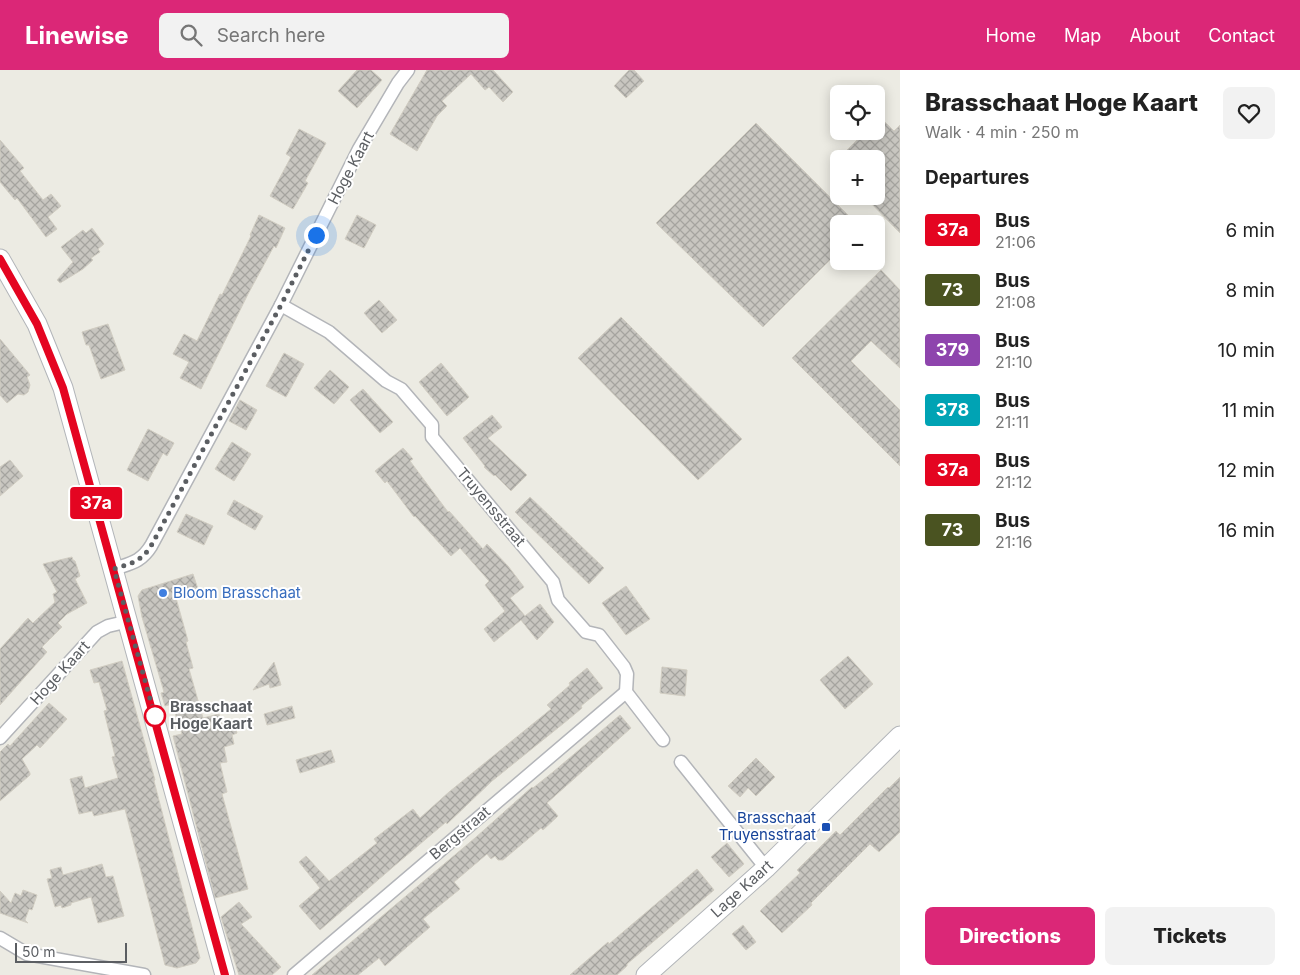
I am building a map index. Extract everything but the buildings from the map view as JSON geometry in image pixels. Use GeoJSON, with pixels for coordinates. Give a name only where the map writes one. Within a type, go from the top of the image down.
{"type":"FeatureCollection","features":[{"type":"Feature","properties":{"kind":"street","name":"Hoge Kaart"},"geometry":{"type":"LineString","coordinates":[[114,569],[139,561],[148,551],[281,305],[359,149],[408,70]]}},
{"type":"Feature","properties":{"kind":"street"},"geometry":{"type":"LineString","coordinates":[[0,259],[37,324],[63,388],[129,621],[225,975]]}},
{"type":"Feature","properties":{"kind":"street","name":"Truyensstraat"},"geometry":{"type":"LineString","coordinates":[[281,305],[328,332],[386,381],[401,389],[432,425],[432,436],[553,582],[558,600],[586,632],[599,636],[624,667],[627,674],[626,692]]}},
{"type":"Feature","properties":{"kind":"street","name":"Hoge Kaart"},"geometry":{"type":"LineString","coordinates":[[0,738],[97,632],[108,626],[129,621]]}},
{"type":"Feature","properties":{"kind":"street"},"geometry":{"type":"LineString","coordinates":[[626,692],[663,740]]}},
{"type":"Feature","properties":{"kind":"street","name":"Bergstraat"},"geometry":{"type":"LineString","coordinates":[[294,975],[626,692]]}},
{"type":"Feature","properties":{"kind":"street","name":"Lage Kaart"},"geometry":{"type":"LineString","coordinates":[[646,975],[766,868],[900,736]]}},
{"type":"Feature","properties":{"kind":"street"},"geometry":{"type":"LineString","coordinates":[[681,762],[766,868]]}},
{"type":"Feature","properties":{"kind":"street"},"geometry":{"type":"LineString","coordinates":[[0,938],[27,954],[144,975]]}},
{"type":"Feature","properties":{"kind":"bus line","name":"37a"},"geometry":{"type":"LineString","coordinates":[[0,259],[37,324],[63,388],[225,975]]}},
{"type":"Feature","properties":{"kind":"place","name":"Bloom Brasschaat"},"geometry":{"type":"Point","coordinates":[163,593]}},
{"type":"Feature","properties":{"kind":"place","name":"Brasschaat Hoge Kaart"},"geometry":{"type":"Point","coordinates":[155,716]}},
{"type":"Feature","properties":{"kind":"place","name":"Brasschaat Truyensstraat"},"geometry":{"type":"Point","coordinates":[826,827]}},
{"type":"Feature","properties":{"kind":"route"},"geometry":{"type":"LineString","coordinates":[[155,716],[156,720],[114,569],[139,561],[145,556],[281,305],[316,235]]}}]}
